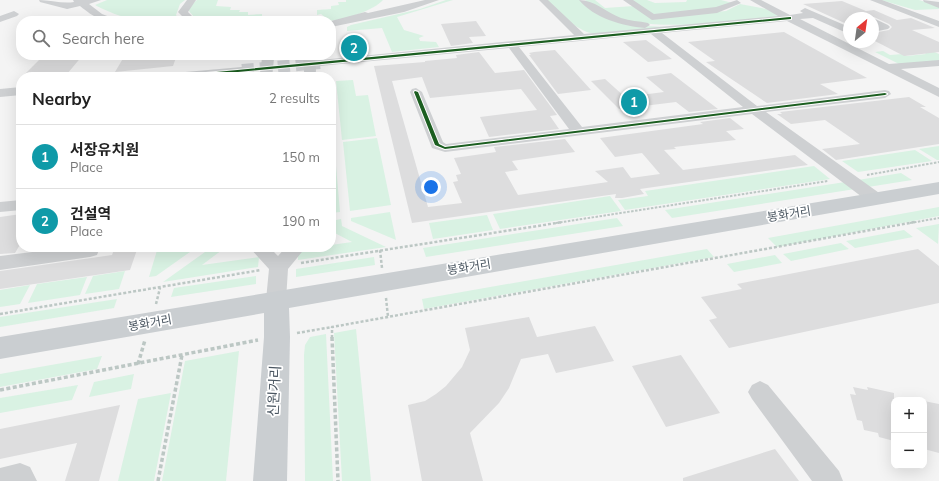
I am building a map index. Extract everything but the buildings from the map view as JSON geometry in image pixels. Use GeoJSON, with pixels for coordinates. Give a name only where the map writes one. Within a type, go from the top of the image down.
{"type":"FeatureCollection","features":[{"type":"Feature","properties":{"kind":"main road","name":"봉화거리"},"geometry":{"type":"LineString","coordinates":[[0,348],[939,188]]}},
{"type":"Feature","properties":{"kind":"main road","name":"신원거리"},"geometry":{"type":"LineString","coordinates":[[270,481],[277,337],[276,300]]}},
{"type":"Feature","properties":{"kind":"street"},"geometry":{"type":"LineString","coordinates":[[43,0],[62,5],[97,0]]}},
{"type":"Feature","properties":{"kind":"street"},"geometry":{"type":"LineString","coordinates":[[187,16],[183,12],[187,4],[192,0]]}},
{"type":"Feature","properties":{"kind":"street"},"geometry":{"type":"LineString","coordinates":[[336,23],[404,9],[435,0]]}},
{"type":"Feature","properties":{"kind":"street"},"geometry":{"type":"LineString","coordinates":[[543,0],[582,38]]}},
{"type":"Feature","properties":{"kind":"street"},"geometry":{"type":"LineString","coordinates":[[583,0],[602,14],[627,23],[646,25],[708,26]]}},
{"type":"Feature","properties":{"kind":"street"},"geometry":{"type":"LineString","coordinates":[[627,0],[652,17],[718,10],[737,3]]}},
{"type":"Feature","properties":{"kind":"street"},"geometry":{"type":"LineString","coordinates":[[725,0],[770,7],[795,5],[843,28]]}},
{"type":"Feature","properties":{"kind":"street"},"geometry":{"type":"LineString","coordinates":[[754,0],[939,94]]}},
{"type":"Feature","properties":{"kind":"street"},"geometry":{"type":"LineString","coordinates":[[874,0],[939,24]]}},
{"type":"Feature","properties":{"kind":"street"},"geometry":{"type":"LineString","coordinates":[[927,0],[939,5]]}},
{"type":"Feature","properties":{"kind":"street"},"geometry":{"type":"LineString","coordinates":[[79,2],[99,16]]}},
{"type":"Feature","properties":{"kind":"street"},"geometry":{"type":"LineString","coordinates":[[354,19],[382,9],[387,2]]}},
{"type":"Feature","properties":{"kind":"street"},"geometry":{"type":"LineString","coordinates":[[905,11],[939,11]]}},
{"type":"Feature","properties":{"kind":"street"},"geometry":{"type":"LineString","coordinates":[[0,19],[14,14]]}},
{"type":"Feature","properties":{"kind":"street"},"geometry":{"type":"LineString","coordinates":[[320,63],[815,16]]}},
{"type":"Feature","properties":{"kind":"street"},"geometry":{"type":"LineString","coordinates":[[879,24],[885,27],[879,28]]}},
{"type":"Feature","properties":{"kind":"street"},"geometry":{"type":"LineString","coordinates":[[653,31],[756,111],[876,199]]}},
{"type":"Feature","properties":{"kind":"street"},"geometry":{"type":"LineString","coordinates":[[827,36],[843,32]]}},
{"type":"Feature","properties":{"kind":"street"},"geometry":{"type":"LineString","coordinates":[[827,36],[843,37]]}},
{"type":"Feature","properties":{"kind":"street"},"geometry":{"type":"LineString","coordinates":[[512,45],[579,132]]}},
{"type":"Feature","properties":{"kind":"street"},"geometry":{"type":"LineString","coordinates":[[266,72],[268,60]]}},
{"type":"Feature","properties":{"kind":"street"},"geometry":{"type":"LineString","coordinates":[[309,60],[310,72]]}},
{"type":"Feature","properties":{"kind":"street"},"geometry":{"type":"LineString","coordinates":[[888,67],[939,63]]}},
{"type":"Feature","properties":{"kind":"street"},"geometry":{"type":"LineString","coordinates":[[223,72],[242,70]]}},
{"type":"Feature","properties":{"kind":"street"},"geometry":{"type":"LineString","coordinates":[[0,93],[16,91]]}},
{"type":"Feature","properties":{"kind":"street"},"geometry":{"type":"LineString","coordinates":[[416,92],[437,145],[445,148],[885,94]]}},
{"type":"Feature","properties":{"kind":"street"},"geometry":{"type":"LineString","coordinates":[[0,208],[16,206]]}},
{"type":"Feature","properties":{"kind":"street"},"geometry":{"type":"LineString","coordinates":[[0,263],[82,252]]}},
{"type":"Feature","properties":{"kind":"street"},"geometry":{"type":"LineString","coordinates":[[263,252],[279,267]]}},
{"type":"Feature","properties":{"kind":"street"},"geometry":{"type":"LineString","coordinates":[[276,300],[279,267],[292,252]]}},
{"type":"Feature","properties":{"kind":"street"},"geometry":{"type":"LineString","coordinates":[[760,392],[829,481]]}},
{"type":"Feature","properties":{"kind":"street"},"geometry":{"type":"LineString","coordinates":[[2,481],[20,477],[23,481]]}},
{"type":"Feature","properties":{"kind":"path"},"geometry":{"type":"LineString","coordinates":[[0,314],[279,267],[847,178],[939,162]]}},
{"type":"Feature","properties":{"kind":"path"},"geometry":{"type":"LineString","coordinates":[[338,481],[332,327],[939,218]]}},
{"type":"Feature","properties":{"kind":"path"},"geometry":{"type":"LineString","coordinates":[[0,390],[230,345]]}},
{"type":"Feature","properties":{"kind":"path"},"geometry":{"type":"LineString","coordinates":[[158,481],[182,355]]}},
{"type":"Feature","properties":{"kind":"green space"},"geometry":{"type":"Polygon","coordinates":[[[107,0],[185,0],[180,4],[177,16],[120,16],[95,5],[107,0]]]}},
{"type":"Feature","properties":{"kind":"green space"},"geometry":{"type":"Polygon","coordinates":[[[197,0],[218,0],[216,6],[231,7],[230,10],[248,12],[248,15],[262,14],[262,16],[193,16],[189,11],[190,6],[197,0]]]}},
{"type":"Feature","properties":{"kind":"green space"},"geometry":{"type":"Polygon","coordinates":[[[346,0],[383,0],[378,5],[360,14],[336,20],[336,16],[323,16],[321,14],[317,15],[317,10],[331,9],[331,6],[339,5],[338,2],[346,2],[346,0]]]}},
{"type":"Feature","properties":{"kind":"green space"},"geometry":{"type":"Polygon","coordinates":[[[446,0],[453,0],[397,17],[404,30],[424,36],[419,38],[420,41],[436,42],[439,47],[392,52],[382,28],[347,31],[347,27],[351,25],[420,9],[446,0]]]}},
{"type":"Feature","properties":{"kind":"green space"},"geometry":{"type":"Polygon","coordinates":[[[546,0],[580,0],[599,14],[645,26],[670,27],[594,34],[574,25],[546,0]]]}},
{"type":"Feature","properties":{"kind":"green space"},"geometry":{"type":"Polygon","coordinates":[[[585,0],[595,0],[605,8],[634,6],[652,18],[726,11],[740,4],[766,9],[780,16],[714,23],[668,25],[624,20],[604,14],[596,10],[585,0]]]}},
{"type":"Feature","properties":{"kind":"green space"},"geometry":{"type":"Polygon","coordinates":[[[629,0],[647,0],[655,3],[686,2],[687,0],[721,0],[733,3],[726,6],[681,14],[660,15],[650,13],[629,0]]]}},
{"type":"Feature","properties":{"kind":"green space"},"geometry":{"type":"Polygon","coordinates":[[[881,0],[919,0],[939,6],[939,9],[915,10],[881,0]]]}},
{"type":"Feature","properties":{"kind":"green space"},"geometry":{"type":"Polygon","coordinates":[[[902,37],[939,54],[939,61],[899,64],[875,52],[883,51],[890,55],[903,54],[907,56],[926,54],[902,37]]]}},
{"type":"Feature","properties":{"kind":"green space"},"geometry":{"type":"Polygon","coordinates":[[[353,80],[356,96],[368,95],[376,136],[342,140],[336,81],[353,80]]]}},
{"type":"Feature","properties":{"kind":"green space"},"geometry":{"type":"Polygon","coordinates":[[[377,138],[391,205],[350,211],[343,142],[377,138]]]}},
{"type":"Feature","properties":{"kind":"green space"},"geometry":{"type":"Polygon","coordinates":[[[939,146],[939,160],[919,149],[939,146]]]}},
{"type":"Feature","properties":{"kind":"green space"},"geometry":{"type":"Polygon","coordinates":[[[915,150],[932,161],[858,172],[842,161],[915,150]]]}},
{"type":"Feature","properties":{"kind":"green space"},"geometry":{"type":"Polygon","coordinates":[[[336,166],[340,212],[336,212],[336,166]]]}},
{"type":"Feature","properties":{"kind":"green space"},"geometry":{"type":"Polygon","coordinates":[[[814,166],[830,179],[625,210],[618,200],[648,196],[645,191],[814,166]]]}},
{"type":"Feature","properties":{"kind":"green space"},"geometry":{"type":"Polygon","coordinates":[[[901,173],[912,180],[868,187],[858,180],[901,173]]]}},
{"type":"Feature","properties":{"kind":"green space"},"geometry":{"type":"Polygon","coordinates":[[[845,182],[855,189],[672,218],[665,210],[845,182]]]}},
{"type":"Feature","properties":{"kind":"green space"},"geometry":{"type":"Polygon","coordinates":[[[610,196],[621,211],[500,229],[493,214],[610,196]]]}},
{"type":"Feature","properties":{"kind":"green space"},"geometry":{"type":"Polygon","coordinates":[[[939,207],[939,216],[777,247],[768,238],[939,207]]]}},
{"type":"Feature","properties":{"kind":"green space"},"geometry":{"type":"Polygon","coordinates":[[[390,212],[396,240],[351,221],[351,218],[390,212]]]}},
{"type":"Feature","properties":{"kind":"green space"},"geometry":{"type":"Polygon","coordinates":[[[487,215],[493,230],[433,239],[429,223],[487,215]]]}},
{"type":"Feature","properties":{"kind":"green space"},"geometry":{"type":"Polygon","coordinates":[[[617,218],[623,226],[426,257],[423,248],[617,218]]]}},
{"type":"Feature","properties":{"kind":"green space"},"geometry":{"type":"Polygon","coordinates":[[[341,219],[342,226],[386,247],[298,260],[298,252],[336,252],[336,244],[352,242],[336,234],[336,220],[341,219]]]}},
{"type":"Feature","properties":{"kind":"green space"},"geometry":{"type":"Polygon","coordinates":[[[939,224],[938,244],[916,228],[939,224]]]}},
{"type":"Feature","properties":{"kind":"green space"},"geometry":{"type":"Polygon","coordinates":[[[904,230],[913,237],[855,248],[846,241],[904,230]]]}},
{"type":"Feature","properties":{"kind":"green space"},"geometry":{"type":"Polygon","coordinates":[[[841,243],[849,249],[791,261],[783,254],[841,243]]]}},
{"type":"Feature","properties":{"kind":"green space"},"geometry":{"type":"Polygon","coordinates":[[[707,249],[714,257],[424,309],[422,299],[707,249]]]}},
{"type":"Feature","properties":{"kind":"green space"},"geometry":{"type":"Polygon","coordinates":[[[156,252],[190,252],[156,276],[149,277],[156,252]]]}},
{"type":"Feature","properties":{"kind":"green space"},"geometry":{"type":"Polygon","coordinates":[[[205,252],[219,252],[202,265],[259,257],[258,267],[163,282],[205,252]]]}},
{"type":"Feature","properties":{"kind":"green space"},"geometry":{"type":"Polygon","coordinates":[[[775,255],[782,263],[734,272],[727,264],[775,255]]]}},
{"type":"Feature","properties":{"kind":"green space"},"geometry":{"type":"Polygon","coordinates":[[[374,257],[375,265],[296,277],[296,269],[374,257]]]}},
{"type":"Feature","properties":{"kind":"green space"},"geometry":{"type":"Polygon","coordinates":[[[125,271],[119,289],[85,294],[93,276],[125,271]]]}},
{"type":"Feature","properties":{"kind":"green space"},"geometry":{"type":"Polygon","coordinates":[[[256,276],[256,284],[171,297],[174,288],[256,276]]]}},
{"type":"Feature","properties":{"kind":"green space"},"geometry":{"type":"Polygon","coordinates":[[[87,277],[80,295],[28,303],[37,284],[87,277]]]}},
{"type":"Feature","properties":{"kind":"green space"},"geometry":{"type":"Polygon","coordinates":[[[30,285],[20,304],[0,307],[0,290],[30,285]]]}},
{"type":"Feature","properties":{"kind":"green space"},"geometry":{"type":"Polygon","coordinates":[[[117,299],[114,308],[0,327],[0,317],[117,299]]]}},
{"type":"Feature","properties":{"kind":"green space"},"geometry":{"type":"Polygon","coordinates":[[[356,329],[371,481],[342,481],[334,333],[356,329]]]}},
{"type":"Feature","properties":{"kind":"green space"},"geometry":{"type":"Polygon","coordinates":[[[326,334],[333,481],[305,481],[305,345],[310,337],[326,334]]]}},
{"type":"Feature","properties":{"kind":"green space"},"geometry":{"type":"Polygon","coordinates":[[[239,351],[226,481],[162,481],[185,361],[239,351]]]}},
{"type":"Feature","properties":{"kind":"green space"},"geometry":{"type":"Polygon","coordinates":[[[102,356],[97,369],[0,387],[0,374],[102,356]]]}},
{"type":"Feature","properties":{"kind":"green space"},"geometry":{"type":"Polygon","coordinates":[[[134,374],[131,389],[89,397],[94,382],[134,374]]]}},
{"type":"Feature","properties":{"kind":"green space"},"geometry":{"type":"Polygon","coordinates":[[[78,385],[72,400],[0,413],[0,398],[78,385]]]}},
{"type":"Feature","properties":{"kind":"green space"},"geometry":{"type":"Polygon","coordinates":[[[171,393],[154,481],[118,481],[138,399],[171,393]]]}},
{"type":"Feature","properties":{"kind":"tunnel"},"geometry":{"type":"LineString","coordinates":[[242,70],[320,63]]}},
{"type":"Feature","properties":{"kind":"cycle path"},"geometry":{"type":"LineString","coordinates":[[226,72],[790,18]]}},
{"type":"Feature","properties":{"kind":"cycle path"},"geometry":{"type":"LineString","coordinates":[[416,92],[437,145],[445,148],[885,94]]}},
{"type":"Feature","properties":{"kind":"place","name":"건설역"},"geometry":{"type":"Point","coordinates":[354,48]}},
{"type":"Feature","properties":{"kind":"place","name":"서장유치원"},"geometry":{"type":"Point","coordinates":[634,102]}}]}
